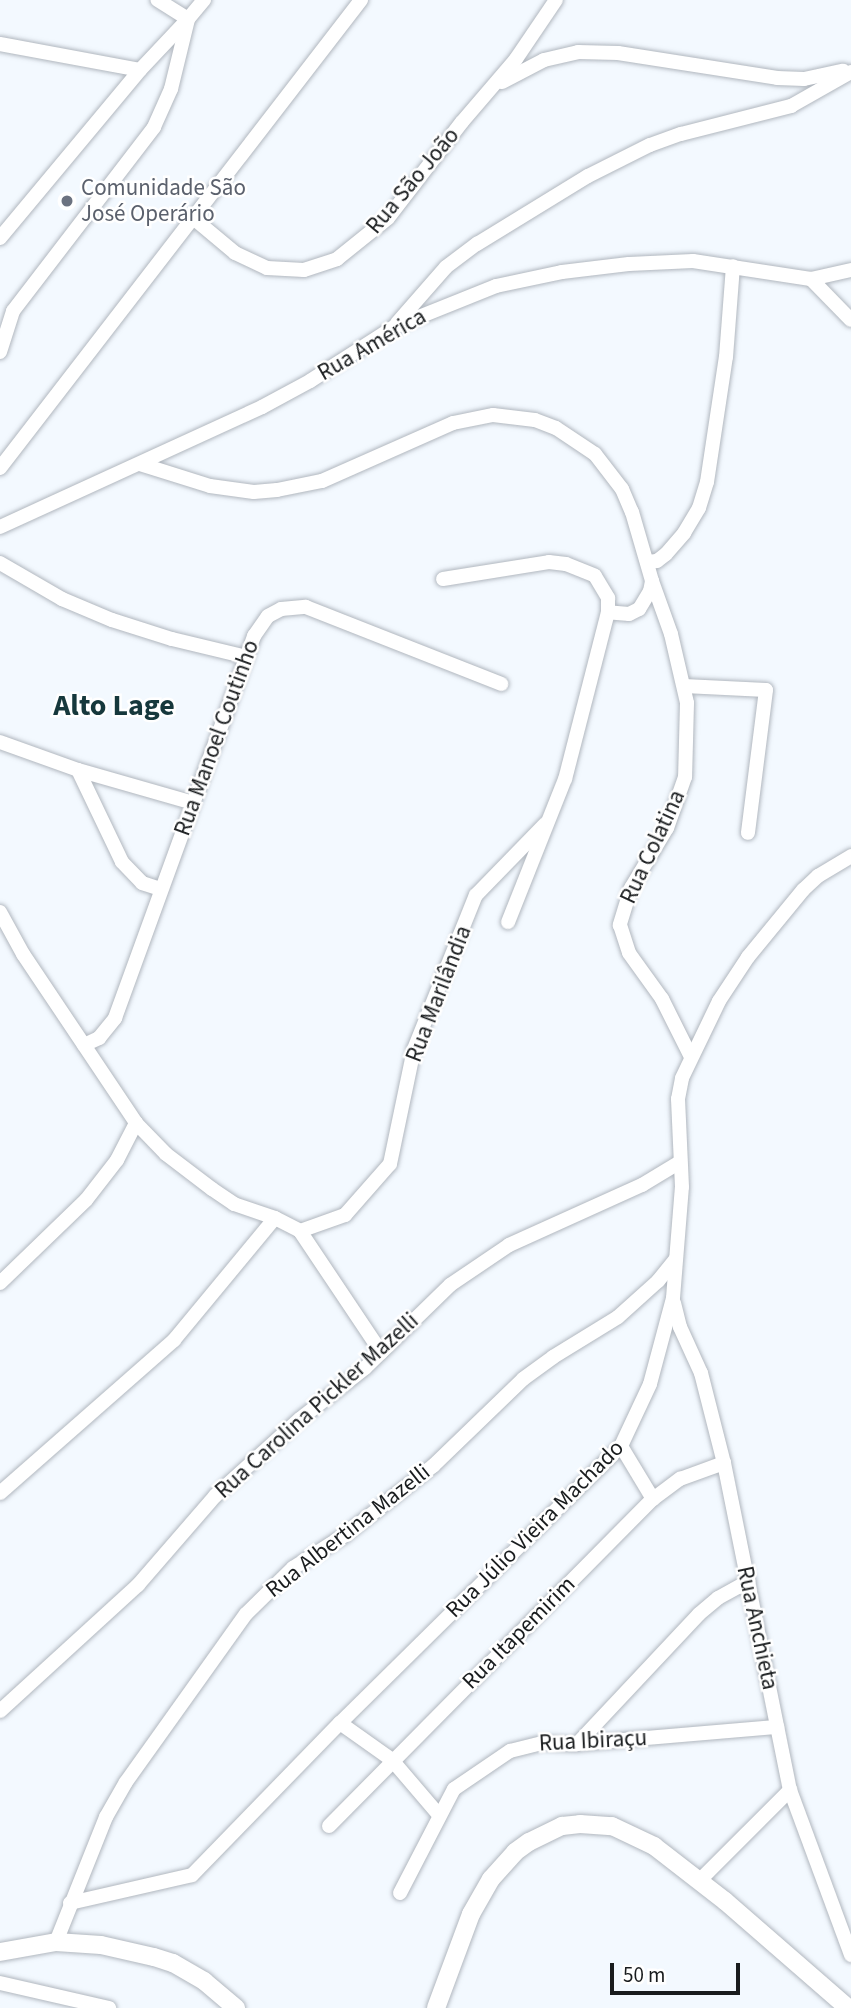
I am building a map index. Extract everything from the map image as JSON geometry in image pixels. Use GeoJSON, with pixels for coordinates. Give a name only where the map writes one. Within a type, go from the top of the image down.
{"type":"FeatureCollection","features":[{"type":"Feature","properties":{"kind":"street"},"geometry":{"type":"LineString","coordinates":[[158,0],[188,19]]}},
{"type":"Feature","properties":{"kind":"street"},"geometry":{"type":"LineString","coordinates":[[0,238],[140,70],[204,0]]}},
{"type":"Feature","properties":{"kind":"street"},"geometry":{"type":"LineString","coordinates":[[0,468],[360,0]]}},
{"type":"Feature","properties":{"kind":"street","name":"Rua São João"},"geometry":{"type":"LineString","coordinates":[[192,217],[235,253],[267,268],[304,270],[337,259],[388,218],[462,122],[490,91],[556,0]]}},
{"type":"Feature","properties":{"kind":"street"},"geometry":{"type":"LineString","coordinates":[[0,352],[13,311],[154,127],[171,89],[188,19]]}},
{"type":"Feature","properties":{"kind":"street"},"geometry":{"type":"LineString","coordinates":[[0,44],[140,70]]}},
{"type":"Feature","properties":{"kind":"street"},"geometry":{"type":"LineString","coordinates":[[490,91],[510,75],[527,67],[558,55],[578,52],[618,53],[777,78],[828,76],[851,70]]}},
{"type":"Feature","properties":{"kind":"street"},"geometry":{"type":"LineString","coordinates":[[394,327],[446,267],[477,243],[559,192],[650,145],[791,106],[851,70]]}},
{"type":"Feature","properties":{"kind":"street","name":"Rua América"},"geometry":{"type":"LineString","coordinates":[[0,527],[289,394],[394,327],[496,286],[562,272],[629,264],[693,261],[811,279],[851,270]]}},
{"type":"Feature","properties":{"kind":"street"},"geometry":{"type":"LineString","coordinates":[[647,562],[657,561],[666,554],[684,533],[703,495],[726,356],[733,266]]}},
{"type":"Feature","properties":{"kind":"street"},"geometry":{"type":"LineString","coordinates":[[811,279],[851,320]]}},
{"type":"Feature","properties":{"kind":"street","name":"Rua Colatina"},"geometry":{"type":"LineString","coordinates":[[140,464],[210,486],[254,492],[276,490],[322,481],[436,429],[470,419],[512,416],[556,428],[595,454],[622,489],[671,634],[684,686],[687,730],[685,777],[680,797],[667,828],[631,888],[620,925],[629,953],[662,999],[691,1057]]}},
{"type":"Feature","properties":{"kind":"street"},"geometry":{"type":"LineString","coordinates":[[0,563],[62,599],[112,620],[172,639],[247,657]]}},
{"type":"Feature","properties":{"kind":"street"},"geometry":{"type":"LineString","coordinates":[[443,579],[527,564],[566,565],[595,576],[605,589],[608,612],[565,779],[508,922]]}},
{"type":"Feature","properties":{"kind":"street"},"geometry":{"type":"LineString","coordinates":[[608,612],[629,614],[639,609],[652,582]]}},
{"type":"Feature","properties":{"kind":"street","name":"Rua Manoel Coutinho"},"geometry":{"type":"LineString","coordinates":[[84,1045],[99,1038],[115,1018],[254,636],[268,616],[297,606],[501,684]]}},
{"type":"Feature","properties":{"kind":"street"},"geometry":{"type":"LineString","coordinates":[[684,686],[765,690],[748,833]]}},
{"type":"Feature","properties":{"kind":"street"},"geometry":{"type":"LineString","coordinates":[[0,742],[78,770],[193,803]]}},
{"type":"Feature","properties":{"kind":"street"},"geometry":{"type":"LineString","coordinates":[[78,770],[122,862],[142,883],[160,889]]}},
{"type":"Feature","properties":{"kind":"street","name":"Rua Marilândia"},"geometry":{"type":"LineString","coordinates":[[300,1231],[345,1215],[390,1164],[414,1049],[476,895],[549,821]]}},
{"type":"Feature","properties":{"kind":"street","name":"Rua Júlio Vieira Machado"},"geometry":{"type":"LineString","coordinates":[[69,1903],[192,1875],[341,1723],[621,1446],[650,1384],[673,1298],[682,1186],[678,1099],[682,1078],[733,977],[784,911],[818,876],[851,856]]}},
{"type":"Feature","properties":{"kind":"street"},"geometry":{"type":"LineString","coordinates":[[0,912],[23,954],[136,1123],[166,1154],[212,1189],[244,1208],[275,1218],[300,1231],[381,1352]]}},
{"type":"Feature","properties":{"kind":"street"},"geometry":{"type":"LineString","coordinates":[[0,1283],[86,1200],[117,1160],[136,1123]]}},
{"type":"Feature","properties":{"kind":"street","name":"Rua Carolina Pickler Mazelli"},"geometry":{"type":"LineString","coordinates":[[0,1711],[138,1585],[215,1496],[381,1352],[450,1285],[509,1245],[622,1195],[680,1162]]}},
{"type":"Feature","properties":{"kind":"street"},"geometry":{"type":"LineString","coordinates":[[0,1493],[183,1331],[275,1218]]}},
{"type":"Feature","properties":{"kind":"street","name":"Rua Albertina Mazelli"},"geometry":{"type":"LineString","coordinates":[[56,1942],[69,1903],[106,1817],[126,1782],[234,1630],[274,1583],[345,1535],[433,1466],[523,1379],[618,1317],[658,1282],[676,1259]]}},
{"type":"Feature","properties":{"kind":"street","name":"Rua Anchieta"},"geometry":{"type":"LineString","coordinates":[[673,1298],[680,1327],[701,1373],[724,1463],[790,1790],[851,1955]]}},
{"type":"Feature","properties":{"kind":"street"},"geometry":{"type":"LineString","coordinates":[[621,1446],[653,1499]]}},
{"type":"Feature","properties":{"kind":"street","name":"Rua Itapemirim"},"geometry":{"type":"LineString","coordinates":[[329,1826],[653,1499],[680,1479],[724,1463]]}},
{"type":"Feature","properties":{"kind":"street"},"geometry":{"type":"LineString","coordinates":[[577,1744],[699,1614],[718,1598],[748,1581]]}},
{"type":"Feature","properties":{"kind":"street"},"geometry":{"type":"LineString","coordinates":[[341,1723],[392,1760],[439,1815]]}},
{"type":"Feature","properties":{"kind":"street","name":"Rua Ibiraçu"},"geometry":{"type":"LineString","coordinates":[[400,1893],[454,1789],[497,1758],[526,1745],[577,1744],[777,1727]]}},
{"type":"Feature","properties":{"kind":"street"},"geometry":{"type":"LineString","coordinates":[[699,1881],[790,1790]]}},
{"type":"Feature","properties":{"kind":"street"},"geometry":{"type":"LineString","coordinates":[[436,2008],[480,1896],[515,1852],[545,1833],[562,1826],[580,1824],[612,1826],[654,1846],[848,2008]]}},
{"type":"Feature","properties":{"kind":"street"},"geometry":{"type":"LineString","coordinates":[[0,1952],[56,1942],[101,1945],[173,1963],[219,1991],[236,2008]]}},
{"type":"Feature","properties":{"kind":"street"},"geometry":{"type":"LineString","coordinates":[[0,1983],[109,2008]]}},
{"type":"Feature","properties":{"kind":"place","name":"Comunidade São José Operário"},"geometry":{"type":"Point","coordinates":[67,201]}},
{"type":"Feature","properties":{"kind":"district","name":"Alto Lage"},"geometry":{"type":"Point","coordinates":[114,706]}}]}
